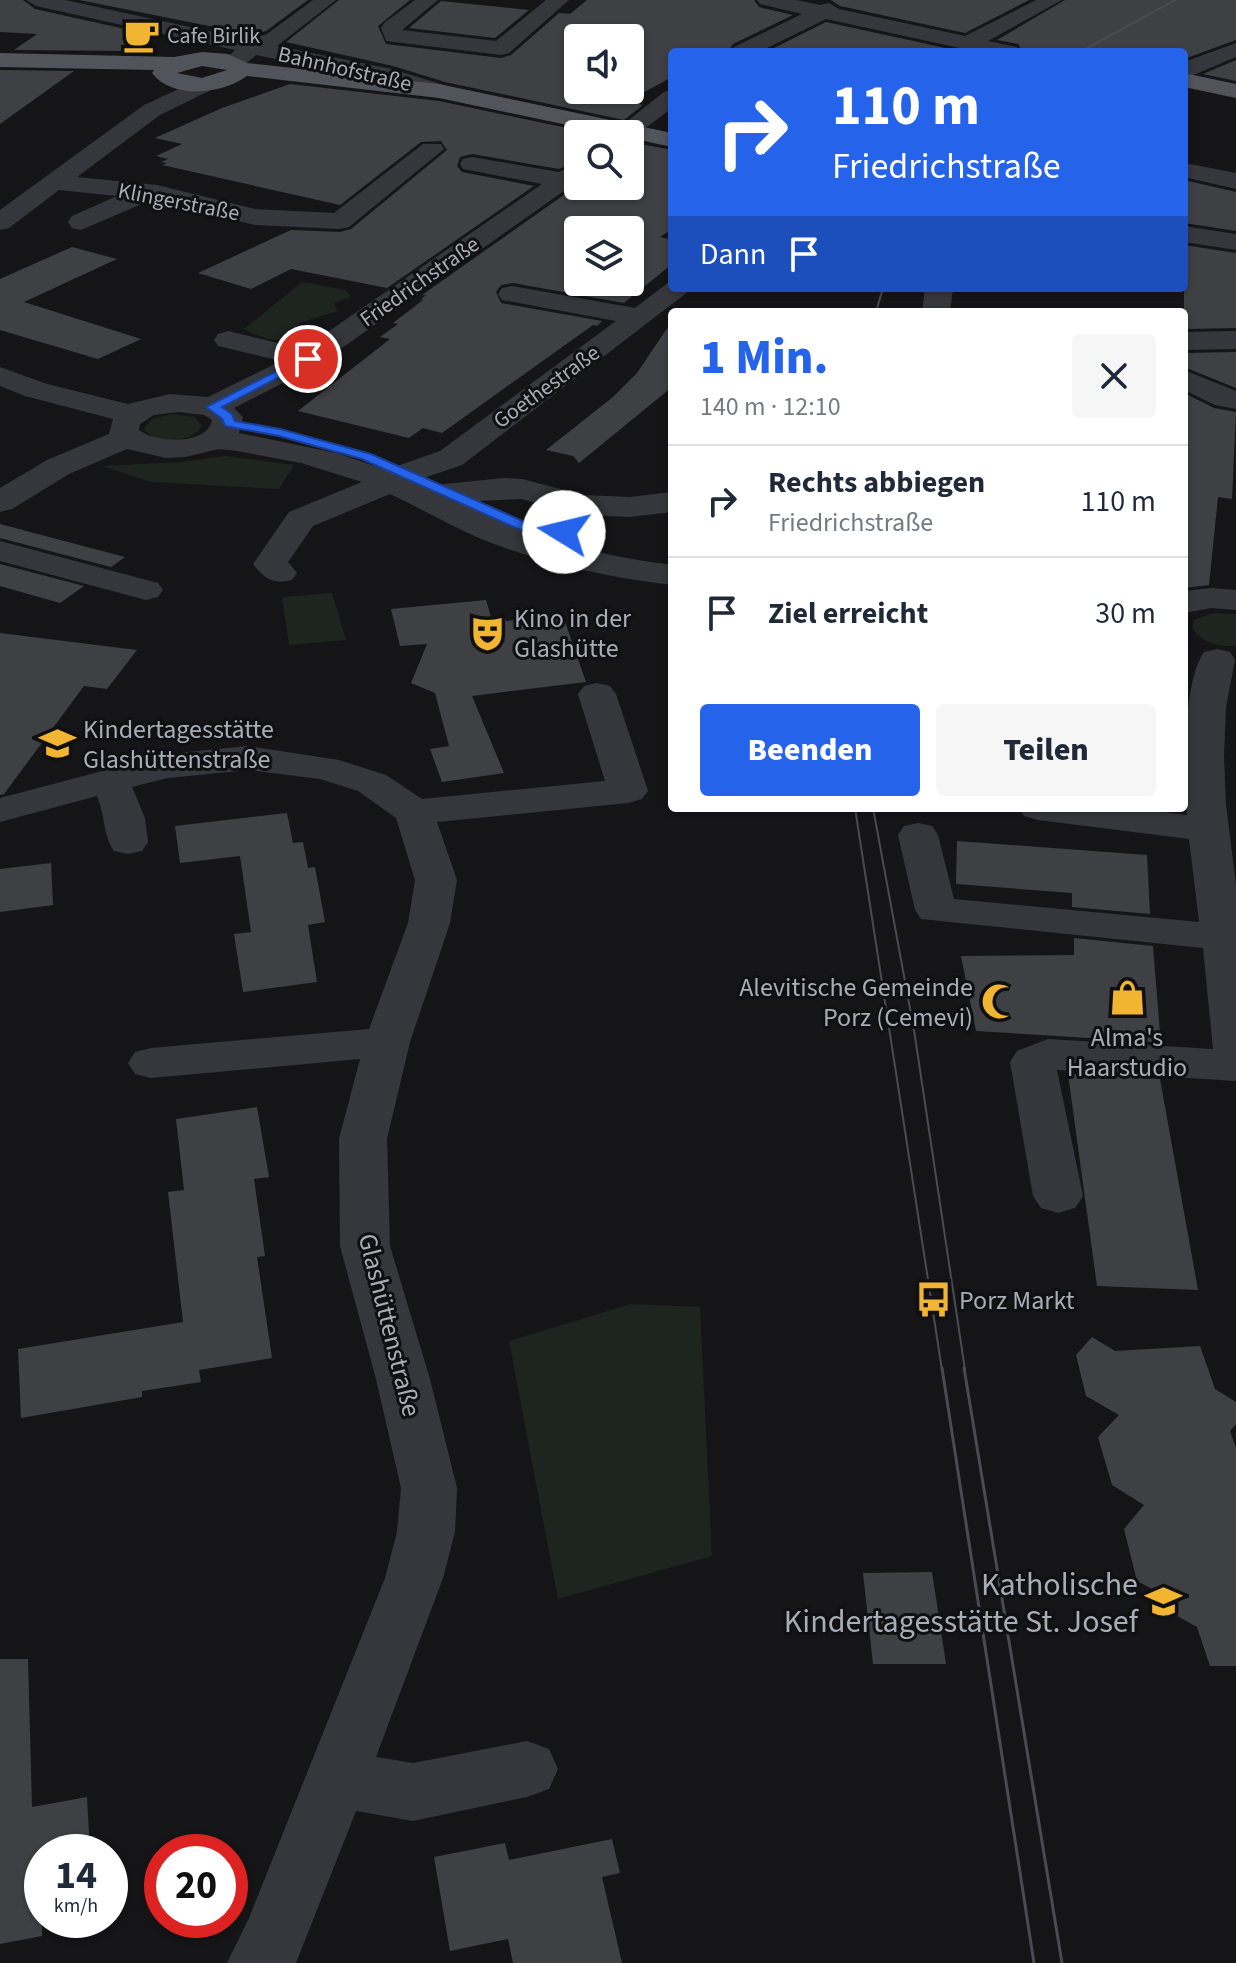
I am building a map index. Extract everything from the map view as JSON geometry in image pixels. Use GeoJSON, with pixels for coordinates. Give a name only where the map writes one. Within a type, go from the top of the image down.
{"type":"FeatureCollection","features":[{"type":"Feature","properties":{"kind":"main road"},"geometry":{"type":"LineString","coordinates":[[0,60],[58,62],[171,73],[207,83],[235,70],[205,48],[171,73]]}},
{"type":"Feature","properties":{"kind":"main road","name":"Bahnhofstraße"},"geometry":{"type":"LineString","coordinates":[[235,70],[439,91],[571,120]]}},
{"type":"Feature","properties":{"kind":"main road"},"geometry":{"type":"LineString","coordinates":[[1188,81],[1236,91]]}},
{"type":"Feature","properties":{"kind":"main road","name":"Bahnhofstraße"},"geometry":{"type":"LineString","coordinates":[[644,135],[668,139]]}},
{"type":"Feature","properties":{"kind":"street"},"geometry":{"type":"LineString","coordinates":[[251,47],[275,39],[326,0]]}},
{"type":"Feature","properties":{"kind":"street"},"geometry":{"type":"LineString","coordinates":[[428,0],[393,32],[501,48],[559,0]]}},
{"type":"Feature","properties":{"kind":"street"},"geometry":{"type":"LineString","coordinates":[[767,0],[991,48]]}},
{"type":"Feature","properties":{"kind":"street"},"geometry":{"type":"LineString","coordinates":[[750,48],[843,0]]}},
{"type":"Feature","properties":{"kind":"street"},"geometry":{"type":"LineString","coordinates":[[968,43],[1052,0]]}},
{"type":"Feature","properties":{"kind":"street","name":"Bahnhofstraße"},"geometry":{"type":"LineString","coordinates":[[49,1],[205,48],[251,47],[392,76],[439,91]]}},
{"type":"Feature","properties":{"kind":"street","name":"Bahnhofstraße"},"geometry":{"type":"LineString","coordinates":[[235,70],[251,47]]}},
{"type":"Feature","properties":{"kind":"street"},"geometry":{"type":"LineString","coordinates":[[1188,69],[1199,62],[1236,50]]}},
{"type":"Feature","properties":{"kind":"street","name":"Klingerstraße"},"geometry":{"type":"LineString","coordinates":[[152,110],[171,73]]}},
{"type":"Feature","properties":{"kind":"street","name":"Klingerstraße"},"geometry":{"type":"LineString","coordinates":[[0,222],[152,110],[207,83]]}},
{"type":"Feature","properties":{"kind":"street"},"geometry":{"type":"LineString","coordinates":[[642,120],[668,100]]}},
{"type":"Feature","properties":{"kind":"street"},"geometry":{"type":"LineString","coordinates":[[309,244],[333,220],[432,149]]}},
{"type":"Feature","properties":{"kind":"street"},"geometry":{"type":"LineString","coordinates":[[472,164],[564,174]]}},
{"type":"Feature","properties":{"kind":"street"},"geometry":{"type":"LineString","coordinates":[[1190,171],[1236,181]]}},
{"type":"Feature","properties":{"kind":"street"},"geometry":{"type":"LineString","coordinates":[[81,222],[168,174]]}},
{"type":"Feature","properties":{"kind":"street","name":"Friedrichstraße"},"geometry":{"type":"LineString","coordinates":[[219,423],[564,180]]}},
{"type":"Feature","properties":{"kind":"street"},"geometry":{"type":"LineString","coordinates":[[333,220],[355,183]]}},
{"type":"Feature","properties":{"kind":"street"},"geometry":{"type":"LineString","coordinates":[[163,219],[219,184]]}},
{"type":"Feature","properties":{"kind":"street"},"geometry":{"type":"LineString","coordinates":[[0,187],[48,187]]}},
{"type":"Feature","properties":{"kind":"street","name":"Klingerstraße"},"geometry":{"type":"LineString","coordinates":[[48,187],[141,191],[255,217],[333,220]]}},
{"type":"Feature","properties":{"kind":"street"},"geometry":{"type":"LineString","coordinates":[[1188,235],[1236,242]]}},
{"type":"Feature","properties":{"kind":"street","name":"Goethestraße"},"geometry":{"type":"LineString","coordinates":[[406,484],[451,458],[674,292]]}},
{"type":"Feature","properties":{"kind":"street"},"geometry":{"type":"LineString","coordinates":[[512,294],[640,317]]}},
{"type":"Feature","properties":{"kind":"street"},"geometry":{"type":"LineString","coordinates":[[228,340],[308,359]]}},
{"type":"Feature","properties":{"kind":"street"},"geometry":{"type":"LineString","coordinates":[[1188,341],[1236,340]]}},
{"type":"Feature","properties":{"kind":"street"},"geometry":{"type":"LineString","coordinates":[[0,376],[130,426]]}},
{"type":"Feature","properties":{"kind":"street"},"geometry":{"type":"LineString","coordinates":[[1188,381],[1226,399],[1236,400]]}},
{"type":"Feature","properties":{"kind":"street"},"geometry":{"type":"LineString","coordinates":[[0,405],[36,390]]}},
{"type":"Feature","properties":{"kind":"street"},"geometry":{"type":"LineString","coordinates":[[0,502],[165,404],[190,403],[219,423],[330,446],[503,535],[555,552],[668,574]]}},
{"type":"Feature","properties":{"kind":"street"},"geometry":{"type":"LineString","coordinates":[[130,426],[136,444],[167,449],[202,444],[219,423]]}},
{"type":"Feature","properties":{"kind":"street"},"geometry":{"type":"LineString","coordinates":[[280,573],[270,564],[301,519],[406,484],[453,494],[537,530],[618,552],[668,560]]}},
{"type":"Feature","properties":{"kind":"street"},"geometry":{"type":"LineString","coordinates":[[453,494],[529,486],[609,500],[668,493]]}},
{"type":"Feature","properties":{"kind":"street"},"geometry":{"type":"LineString","coordinates":[[529,486],[596,506],[668,502]]}},
{"type":"Feature","properties":{"kind":"street"},"geometry":{"type":"LineString","coordinates":[[537,530],[601,535],[668,546]]}},
{"type":"Feature","properties":{"kind":"street"},"geometry":{"type":"LineString","coordinates":[[0,551],[146,590]]}},
{"type":"Feature","properties":{"kind":"street"},"geometry":{"type":"LineString","coordinates":[[608,564],[668,561]]}},
{"type":"Feature","properties":{"kind":"street"},"geometry":{"type":"LineString","coordinates":[[1188,601],[1211,598],[1236,600]]}},
{"type":"Feature","properties":{"kind":"street"},"geometry":{"type":"LineString","coordinates":[[1212,656],[1223,700],[1204,756],[1236,1052]]}},
{"type":"Feature","properties":{"kind":"street"},"geometry":{"type":"LineString","coordinates":[[0,810],[167,766],[248,758],[325,768],[372,783],[414,812],[628,791],[597,694]]}},
{"type":"Feature","properties":{"kind":"street"},"geometry":{"type":"LineString","coordinates":[[109,781],[121,804],[128,827],[128,842]]}},
{"type":"Feature","properties":{"kind":"street","name":"Glashüttenstraße"},"geometry":{"type":"LineString","coordinates":[[261,1963],[276,1934],[414,1578],[426,1532],[429,1488],[403,1379],[365,1246],[363,1139],[387,1042],[429,923],[436,880],[414,812]]}},
{"type":"Feature","properties":{"kind":"street"},"geometry":{"type":"LineString","coordinates":[[1069,812],[1211,830]]}},
{"type":"Feature","properties":{"kind":"street"},"geometry":{"type":"LineString","coordinates":[[918,835],[936,910],[1223,937]]}},
{"type":"Feature","properties":{"kind":"street"},"geometry":{"type":"LineString","coordinates":[[151,1063],[387,1042]]}},
{"type":"Feature","properties":{"kind":"street"},"geometry":{"type":"LineString","coordinates":[[1058,1196],[1033,1062],[1048,1054],[1236,1066]]}},
{"type":"Feature","properties":{"kind":"street"},"geometry":{"type":"LineString","coordinates":[[336,1779],[413,1792],[527,1769]]}},
{"type":"Feature","properties":{"kind":"shaded area"},"geometry":{"type":"Polygon","coordinates":[[[302,282],[346,290],[351,297],[334,303],[338,311],[299,323],[305,331],[290,339],[267,339],[244,329],[302,282]]]}},
{"type":"Feature","properties":{"kind":"shaded area"},"geometry":{"type":"Polygon","coordinates":[[[173,414],[194,417],[202,426],[190,436],[173,440],[157,438],[144,429],[152,419],[173,414]]]}},
{"type":"Feature","properties":{"kind":"shaded area"},"geometry":{"type":"Polygon","coordinates":[[[226,456],[294,465],[279,489],[151,482],[102,466],[181,462],[226,456]]]}},
{"type":"Feature","properties":{"kind":"shaded area"},"geometry":{"type":"Polygon","coordinates":[[[332,593],[346,640],[289,645],[282,597],[332,593]]]}},
{"type":"Feature","properties":{"kind":"shaded area"},"geometry":{"type":"Polygon","coordinates":[[[1213,613],[1236,614],[1236,646],[1211,643],[1195,632],[1192,627],[1194,620],[1213,613]]]}},
{"type":"Feature","properties":{"kind":"shaded area"},"geometry":{"type":"Polygon","coordinates":[[[631,1304],[700,1307],[712,1556],[558,1599],[509,1341],[631,1304]]]}},
{"type":"Feature","properties":{"kind":"building"},"geometry":{"type":"Polygon","coordinates":[[[0,0],[23,0],[35,9],[152,35],[126,51],[14,50],[37,34],[0,32],[0,0]]]}},
{"type":"Feature","properties":{"kind":"building"},"geometry":{"type":"Polygon","coordinates":[[[79,0],[308,0],[266,31],[254,35],[79,0]]]}},
{"type":"Feature","properties":{"kind":"building"},"geometry":{"type":"Polygon","coordinates":[[[339,0],[410,0],[378,26],[386,44],[501,58],[511,55],[559,13],[570,14],[587,0],[754,0],[759,7],[793,15],[730,48],[668,48],[668,79],[644,92],[644,24],[564,24],[564,104],[643,105],[624,120],[445,82],[393,66],[286,42],[339,0]]]}},
{"type":"Feature","properties":{"kind":"building"},"geometry":{"type":"Polygon","coordinates":[[[831,0],[1029,0],[965,33],[840,6],[831,0]]]}},
{"type":"Feature","properties":{"kind":"building"},"geometry":{"type":"Polygon","coordinates":[[[1065,0],[1236,0],[1236,40],[1188,58],[1188,48],[1020,48],[1018,44],[997,40],[1065,0]]]}},
{"type":"Feature","properties":{"kind":"building"},"geometry":{"type":"Polygon","coordinates":[[[441,1],[529,10],[495,38],[409,28],[441,1]]]}},
{"type":"Feature","properties":{"kind":"building"},"geometry":{"type":"Polygon","coordinates":[[[826,22],[946,48],[774,48],[826,22]]]}},
{"type":"Feature","properties":{"kind":"building"},"geometry":{"type":"Polygon","coordinates":[[[1236,60],[1236,81],[1203,74],[1236,60]]]}},
{"type":"Feature","properties":{"kind":"building"},"geometry":{"type":"Polygon","coordinates":[[[0,70],[74,71],[0,124],[0,70]]]}},
{"type":"Feature","properties":{"kind":"building"},"geometry":{"type":"Polygon","coordinates":[[[290,84],[439,101],[564,127],[564,167],[559,169],[472,154],[460,157],[457,166],[462,172],[534,186],[387,288],[291,269],[251,289],[198,273],[291,230],[340,232],[351,229],[447,150],[441,141],[421,142],[340,205],[162,165],[167,163],[161,162],[168,159],[156,156],[182,144],[155,138],[222,108],[290,84]]]}},
{"type":"Feature","properties":{"kind":"building"},"geometry":{"type":"Polygon","coordinates":[[[644,145],[668,149],[668,232],[660,237],[668,239],[668,267],[644,287],[644,216],[564,216],[564,292],[513,283],[501,285],[496,292],[501,303],[602,321],[597,326],[593,325],[442,433],[423,428],[409,438],[298,411],[390,339],[380,337],[423,300],[426,295],[422,295],[564,195],[564,200],[644,200],[644,145]]]}},
{"type":"Feature","properties":{"kind":"building"},"geometry":{"type":"Polygon","coordinates":[[[1188,181],[1236,192],[1236,231],[1188,224],[1188,181]]]}},
{"type":"Feature","properties":{"kind":"building"},"geometry":{"type":"Polygon","coordinates":[[[1188,246],[1236,253],[1236,328],[1188,329],[1188,308],[1184,308],[1184,292],[1188,292],[1188,246]]]}},
{"type":"Feature","properties":{"kind":"building"},"geometry":{"type":"Polygon","coordinates":[[[72,247],[117,259],[24,302],[141,339],[98,359],[0,330],[0,279],[72,247]]]}},
{"type":"Feature","properties":{"kind":"building"},"geometry":{"type":"Polygon","coordinates":[[[585,296],[633,296],[624,303],[585,296]]]}},
{"type":"Feature","properties":{"kind":"building"},"geometry":{"type":"Polygon","coordinates":[[[668,327],[668,390],[579,463],[573,456],[546,450],[613,397],[637,373],[668,327]]]}},
{"type":"Feature","properties":{"kind":"building"},"geometry":{"type":"Polygon","coordinates":[[[1236,352],[1236,388],[1188,369],[1188,353],[1236,352]]]}},
{"type":"Feature","properties":{"kind":"building"},"geometry":{"type":"Polygon","coordinates":[[[1188,395],[1214,408],[1236,412],[1232,499],[1218,497],[1209,585],[1188,588],[1188,395]]]}},
{"type":"Feature","properties":{"kind":"building"},"geometry":{"type":"Polygon","coordinates":[[[0,524],[125,557],[111,567],[0,538],[0,524]]]}},
{"type":"Feature","properties":{"kind":"building"},"geometry":{"type":"Polygon","coordinates":[[[0,564],[84,586],[60,603],[0,586],[0,564]]]}},
{"type":"Feature","properties":{"kind":"building"},"geometry":{"type":"Polygon","coordinates":[[[486,600],[491,617],[504,616],[506,621],[563,616],[586,682],[472,696],[504,773],[442,782],[430,749],[449,746],[435,693],[411,683],[427,644],[400,646],[391,609],[486,600]]]}},
{"type":"Feature","properties":{"kind":"building"},"geometry":{"type":"Polygon","coordinates":[[[0,633],[137,650],[107,689],[84,686],[4,794],[0,795],[0,633]]]}},
{"type":"Feature","properties":{"kind":"building"},"geometry":{"type":"Polygon","coordinates":[[[287,813],[293,843],[303,842],[308,868],[315,867],[325,922],[308,925],[317,982],[243,992],[234,934],[251,932],[240,856],[180,863],[175,826],[287,813]]]}},
{"type":"Feature","properties":{"kind":"building"},"geometry":{"type":"Polygon","coordinates":[[[957,841],[1147,855],[1150,914],[1072,907],[1072,893],[956,884],[957,841]]]}},
{"type":"Feature","properties":{"kind":"building"},"geometry":{"type":"Polygon","coordinates":[[[51,863],[53,905],[0,912],[0,869],[51,863]]]}},
{"type":"Feature","properties":{"kind":"building"},"geometry":{"type":"Polygon","coordinates":[[[1074,938],[1153,946],[1160,1033],[1151,1032],[1153,1042],[976,1031],[961,956],[1074,955],[1074,938]]]}},
{"type":"Feature","properties":{"kind":"building"},"geometry":{"type":"Polygon","coordinates":[[[1068,1074],[1160,1079],[1198,1290],[1097,1286],[1068,1074]]]}},
{"type":"Feature","properties":{"kind":"building"},"geometry":{"type":"Polygon","coordinates":[[[257,1107],[269,1177],[254,1179],[265,1256],[257,1257],[272,1358],[199,1370],[201,1382],[142,1391],[142,1397],[21,1418],[18,1349],[183,1322],[168,1192],[184,1190],[176,1119],[257,1107]]]}},
{"type":"Feature","properties":{"kind":"building"},"geometry":{"type":"Polygon","coordinates":[[[1092,1337],[1115,1351],[1200,1346],[1215,1389],[1236,1402],[1236,1424],[1230,1431],[1236,1448],[1236,1666],[1210,1666],[1197,1627],[1168,1611],[1164,1595],[1137,1581],[1124,1529],[1144,1505],[1112,1485],[1098,1437],[1119,1415],[1086,1396],[1076,1355],[1092,1337]]]}},
{"type":"Feature","properties":{"kind":"building"},"geometry":{"type":"Polygon","coordinates":[[[932,1572],[946,1664],[873,1664],[863,1573],[932,1572]]]}},
{"type":"Feature","properties":{"kind":"building"},"geometry":{"type":"Polygon","coordinates":[[[0,1659],[28,1659],[32,1807],[87,1797],[89,1834],[24,1834],[24,1938],[32,1938],[0,1944],[0,1659]]]}},
{"type":"Feature","properties":{"kind":"building"},"geometry":{"type":"Polygon","coordinates":[[[612,1839],[620,1873],[602,1877],[622,1963],[513,1963],[508,1939],[450,1951],[434,1857],[505,1843],[509,1860],[612,1839]]]}},
{"type":"Feature","properties":{"kind":"tram line"},"geometry":{"type":"LineString","coordinates":[[1087,48],[1175,0]]}},
{"type":"Feature","properties":{"kind":"tram line"},"geometry":{"type":"LineString","coordinates":[[877,308],[882,292]]}},
{"type":"Feature","properties":{"kind":"tram line"},"geometry":{"type":"LineString","coordinates":[[856,812],[942,1370]]}},
{"type":"Feature","properties":{"kind":"tram line"},"geometry":{"type":"LineString","coordinates":[[874,812],[914,1030],[965,1370]]}},
{"type":"Feature","properties":{"kind":"tram line"},"geometry":{"type":"LineString","coordinates":[[942,1368],[1034,1963]]}},
{"type":"Feature","properties":{"kind":"tram line"},"geometry":{"type":"LineString","coordinates":[[964,1368],[1062,1963]]}},
{"type":"Feature","properties":{"kind":"place","name":"Cafe Birlik"},"geometry":{"type":"Point","coordinates":[141,35]}},
{"type":"Feature","properties":{"kind":"place","name":"Kino in der Glashütte"},"geometry":{"type":"Point","coordinates":[488,633]}},
{"type":"Feature","properties":{"kind":"place","name":"Kindertagesstätte Glashüttenstraße"},"geometry":{"type":"Point","coordinates":[57,744]}},
{"type":"Feature","properties":{"kind":"place","name":"Alma's Haarstudio"},"geometry":{"type":"Point","coordinates":[1127,998]}},
{"type":"Feature","properties":{"kind":"place","name":"Alevitische Gemeinde Porz (Cemevi)"},"geometry":{"type":"Point","coordinates":[999,1002]}},
{"type":"Feature","properties":{"kind":"place","name":"Porz Markt"},"geometry":{"type":"Point","coordinates":[933,1300]}},
{"type":"Feature","properties":{"kind":"place","name":"Katholische Kindertagesstätte St. Josef"},"geometry":{"type":"Point","coordinates":[1164,1602]}},
{"type":"Feature","properties":{"kind":"route"},"geometry":{"type":"LineString","coordinates":[[308,359],[212,407],[222,411],[229,423],[280,432],[366,456],[521,525],[564,532]]}}]}
